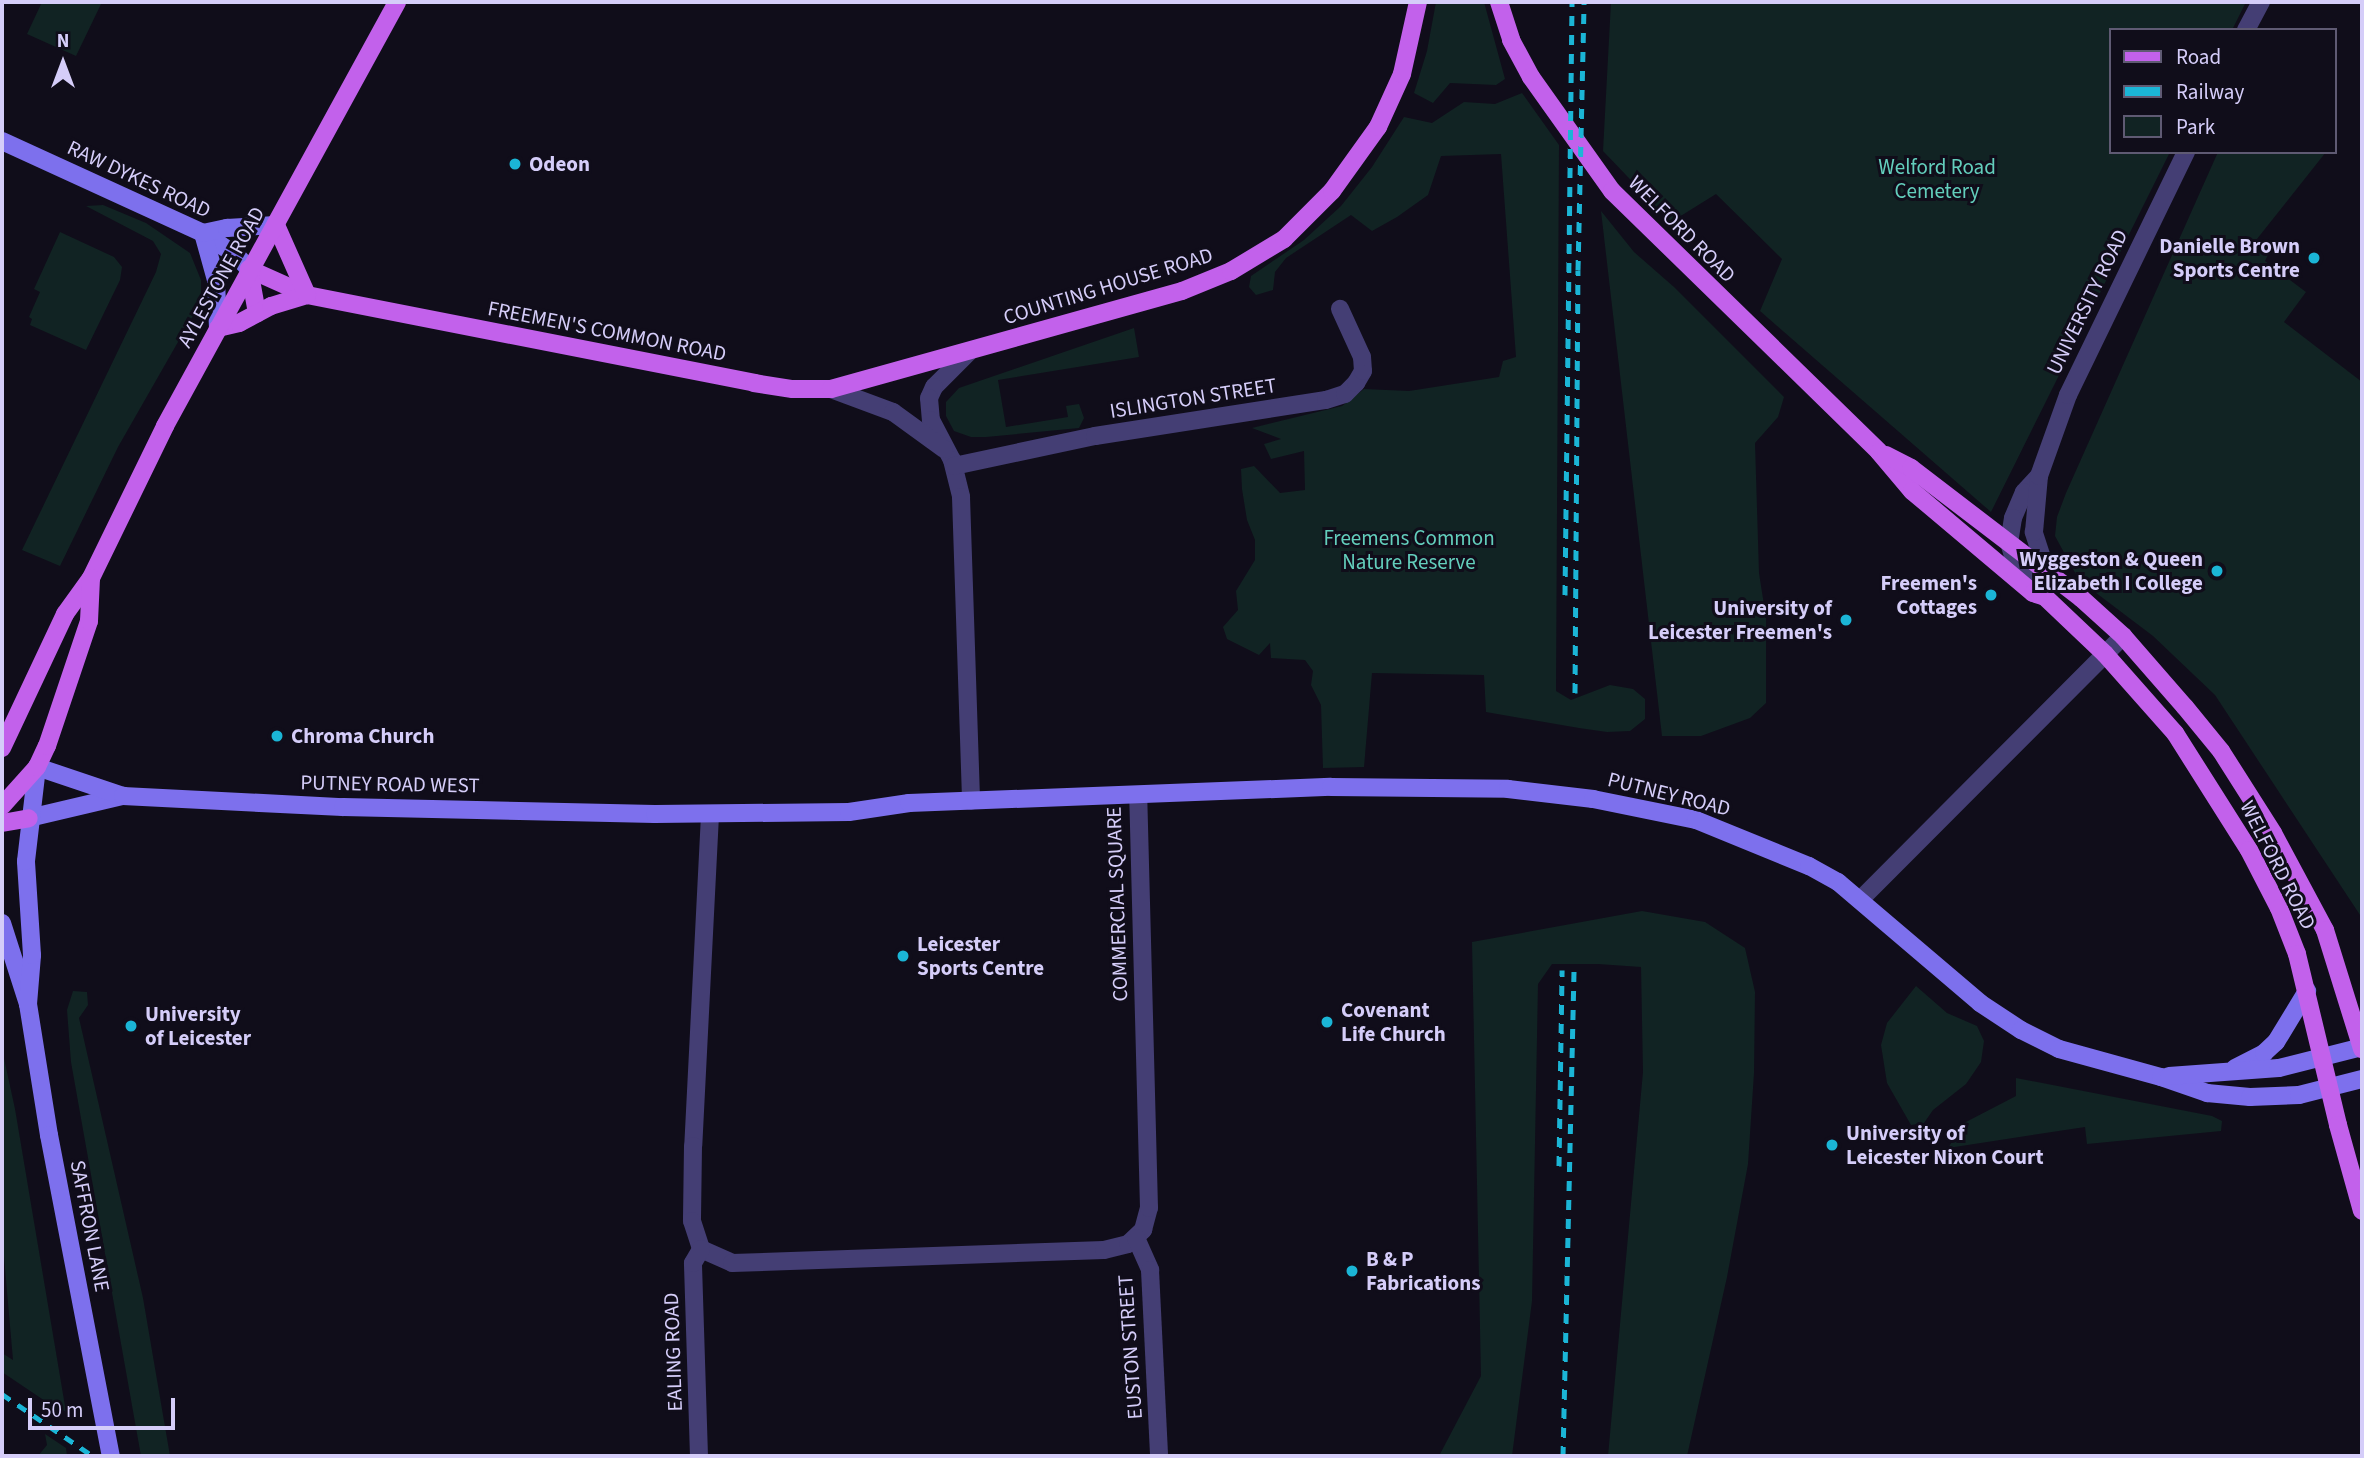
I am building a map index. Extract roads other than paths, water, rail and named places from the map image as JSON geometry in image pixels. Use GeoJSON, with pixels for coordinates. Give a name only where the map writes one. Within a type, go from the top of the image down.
{"type":"FeatureCollection","features":[{"type":"Feature","properties":{"kind":"main road","name":"AYLESTONE ROAD"},"geometry":{"type":"LineString","coordinates":[[2,748],[65,614],[91,578],[165,426],[397,2]]}},
{"type":"Feature","properties":{"kind":"main road","name":"COUNTING HOUSE ROAD"},"geometry":{"type":"LineString","coordinates":[[831,389],[1182,291],[1231,271],[1284,239],[1332,191],[1378,127],[1402,74],[1418,2]]}},
{"type":"Feature","properties":{"kind":"main road","name":"WELFORD ROAD"},"geometry":{"type":"LineString","coordinates":[[1499,2],[1511,40],[1531,77],[1612,191],[1879,452],[1912,491],[2033,593],[2045,597],[2105,654],[2175,733],[2216,794],[2279,908],[2297,954],[2362,1211]]}},
{"type":"Feature","properties":{"kind":"main road"},"geometry":{"type":"LineString","coordinates":[[218,328],[239,323],[257,313],[307,295],[276,225]]}},
{"type":"Feature","properties":{"kind":"main road"},"geometry":{"type":"LineString","coordinates":[[249,269],[257,313]]}},
{"type":"Feature","properties":{"kind":"main road","name":"FREEMEN'S COMMON ROAD"},"geometry":{"type":"LineString","coordinates":[[249,269],[307,295],[754,383],[793,389],[831,389]]}},
{"type":"Feature","properties":{"kind":"main road","name":"WELFORD ROAD"},"geometry":{"type":"LineString","coordinates":[[1879,452],[1911,468],[2010,542],[2123,636],[2221,751],[2273,833],[2325,930],[2362,1048]]}},
{"type":"Feature","properties":{"kind":"main road","name":"AYLESTONE ROAD"},"geometry":{"type":"LineString","coordinates":[[2,806],[37,767],[79,656],[89,621],[91,578]]}},
{"type":"Feature","properties":{"kind":"main road"},"geometry":{"type":"LineString","coordinates":[[2,824],[29,818]]}},
{"type":"Feature","properties":{"kind":"street"},"geometry":{"type":"LineString","coordinates":[[2247,28],[2261,2]]}},
{"type":"Feature","properties":{"kind":"street","name":"RAW DYKES ROAD"},"geometry":{"type":"LineString","coordinates":[[2,141],[203,233],[236,255],[249,269]]}},
{"type":"Feature","properties":{"kind":"street","name":"UNIVERSITY ROAD"},"geometry":{"type":"LineString","coordinates":[[2046,570],[2034,532],[2039,476],[2068,395],[2185,154]]}},
{"type":"Feature","properties":{"kind":"street"},"geometry":{"type":"LineString","coordinates":[[218,328],[216,280],[203,233],[227,228],[276,225]]}},
{"type":"Feature","properties":{"kind":"street","name":"ISLINGTON STREET"},"geometry":{"type":"LineString","coordinates":[[950,458],[1326,400],[1345,394],[1363,371],[1362,357],[1340,309]]}},
{"type":"Feature","properties":{"kind":"street"},"geometry":{"type":"LineString","coordinates":[[969,352],[934,387],[929,398],[932,420],[950,458],[961,497],[971,801]]}},
{"type":"Feature","properties":{"kind":"street","name":"FREEMEN'S COMMON ROAD"},"geometry":{"type":"LineString","coordinates":[[831,389],[893,412],[950,458]]}},
{"type":"Feature","properties":{"kind":"street","name":"UNIVERSITY ROAD"},"geometry":{"type":"LineString","coordinates":[[2013,518],[2024,492],[2039,476]]}},
{"type":"Feature","properties":{"kind":"street"},"geometry":{"type":"LineString","coordinates":[[1987,526],[2013,518],[2010,542]]}},
{"type":"Feature","properties":{"kind":"street","name":"WELFORD ROAD"},"geometry":{"type":"LineString","coordinates":[[2010,542],[2014,559],[2045,597]]}},
{"type":"Feature","properties":{"kind":"street"},"geometry":{"type":"LineString","coordinates":[[1860,900],[2123,636]]}},
{"type":"Feature","properties":{"kind":"street","name":"PUTNEY ROAD WEST"},"geometry":{"type":"LineString","coordinates":[[37,767],[123,796],[343,807],[710,815]]}},
{"type":"Feature","properties":{"kind":"street","name":"SAFFRON LANE"},"geometry":{"type":"LineString","coordinates":[[28,1004],[32,955],[26,861],[37,767]]}},
{"type":"Feature","properties":{"kind":"street","name":"PUTNEY ROAD"},"geometry":{"type":"LineString","coordinates":[[1138,796],[1331,787],[1508,789],[1593,799],[1696,820],[1810,866],[1838,882],[1980,1003],[2021,1030],[2083,1057],[2161,1077],[2207,1093],[2250,1097],[2299,1095],[2362,1079]]}},
{"type":"Feature","properties":{"kind":"street","name":"PUTNEY ROAD WEST"},"geometry":{"type":"LineString","coordinates":[[29,818],[123,796]]}},
{"type":"Feature","properties":{"kind":"street","name":"COMMERCIAL SQUARE"},"geometry":{"type":"LineString","coordinates":[[710,815],[849,812],[909,803],[1138,796],[1149,1208],[1143,1230],[1136,1238]]}},
{"type":"Feature","properties":{"kind":"street"},"geometry":{"type":"LineString","coordinates":[[710,815],[693,1146],[692,1221],[701,1249],[732,1263],[1104,1250],[1119,1248],[1136,1238]]}},
{"type":"Feature","properties":{"kind":"street","name":"SAFFRON LANE"},"geometry":{"type":"LineString","coordinates":[[2,923],[28,1004],[52,1149],[111,1456]]}},
{"type":"Feature","properties":{"kind":"street","name":"PUTNEY ROAD"},"geometry":{"type":"LineString","coordinates":[[2228,1072],[2264,1053],[2276,1042],[2307,991]]}},
{"type":"Feature","properties":{"kind":"street","name":"PUTNEY ROAD"},"geometry":{"type":"LineString","coordinates":[[2161,1077],[2279,1068],[2362,1048]]}},
{"type":"Feature","properties":{"kind":"street","name":"EUSTON STREET"},"geometry":{"type":"LineString","coordinates":[[1136,1238],[1150,1270],[1158,1456]]}},
{"type":"Feature","properties":{"kind":"street","name":"EALING ROAD"},"geometry":{"type":"LineString","coordinates":[[699,1456],[693,1263],[701,1249]]}},
{"type":"Feature","properties":{"kind":"railway"},"geometry":{"type":"LineString","coordinates":[[1565,595],[1572,2]]}},
{"type":"Feature","properties":{"kind":"railway"},"geometry":{"type":"LineString","coordinates":[[1575,693],[1578,270],[1584,2]]}},
{"type":"Feature","properties":{"kind":"railway"},"geometry":{"type":"LineString","coordinates":[[1559,1166],[1562,970]]}},
{"type":"Feature","properties":{"kind":"railway"},"geometry":{"type":"LineString","coordinates":[[1563,1456],[1574,970]]}},
{"type":"Feature","properties":{"kind":"railway"},"geometry":{"type":"LineString","coordinates":[[2,1394],[93,1456]]}},
{"type":"Feature","properties":{"kind":"place","name":"Odeon"},"geometry":{"type":"Point","coordinates":[515,164]}},
{"type":"Feature","properties":{"kind":"place","name":"Danielle Brown Sports Centre"},"geometry":{"type":"Point","coordinates":[2314,258]}},
{"type":"Feature","properties":{"kind":"place","name":"Wyggeston & Queen Elizabeth I College"},"geometry":{"type":"Point","coordinates":[2217,571]}},
{"type":"Feature","properties":{"kind":"place","name":"Freemen's Cottages"},"geometry":{"type":"Point","coordinates":[1991,595]}},
{"type":"Feature","properties":{"kind":"place","name":"University of Leicester Freemen's"},"geometry":{"type":"Point","coordinates":[1846,620]}},
{"type":"Feature","properties":{"kind":"place","name":"Chroma Church"},"geometry":{"type":"Point","coordinates":[277,736]}},
{"type":"Feature","properties":{"kind":"place","name":"Leicester Sports Centre"},"geometry":{"type":"Point","coordinates":[903,956]}},
{"type":"Feature","properties":{"kind":"place","name":"Covenant Life Church"},"geometry":{"type":"Point","coordinates":[1327,1022]}},
{"type":"Feature","properties":{"kind":"place","name":"University of Leicester"},"geometry":{"type":"Point","coordinates":[131,1026]}},
{"type":"Feature","properties":{"kind":"place","name":"University of Leicester Nixon Court"},"geometry":{"type":"Point","coordinates":[1832,1145]}},
{"type":"Feature","properties":{"kind":"place","name":"B & P Fabrications"},"geometry":{"type":"Point","coordinates":[1352,1271]}},
{"type":"Feature","properties":{"kind":"park label","name":"Welford Road Cemetery"},"geometry":{"type":"Point","coordinates":[1937,179]}},
{"type":"Feature","properties":{"kind":"park label","name":"Freemens Common Nature Reserve"},"geometry":{"type":"Point","coordinates":[1409,550]}}]}
